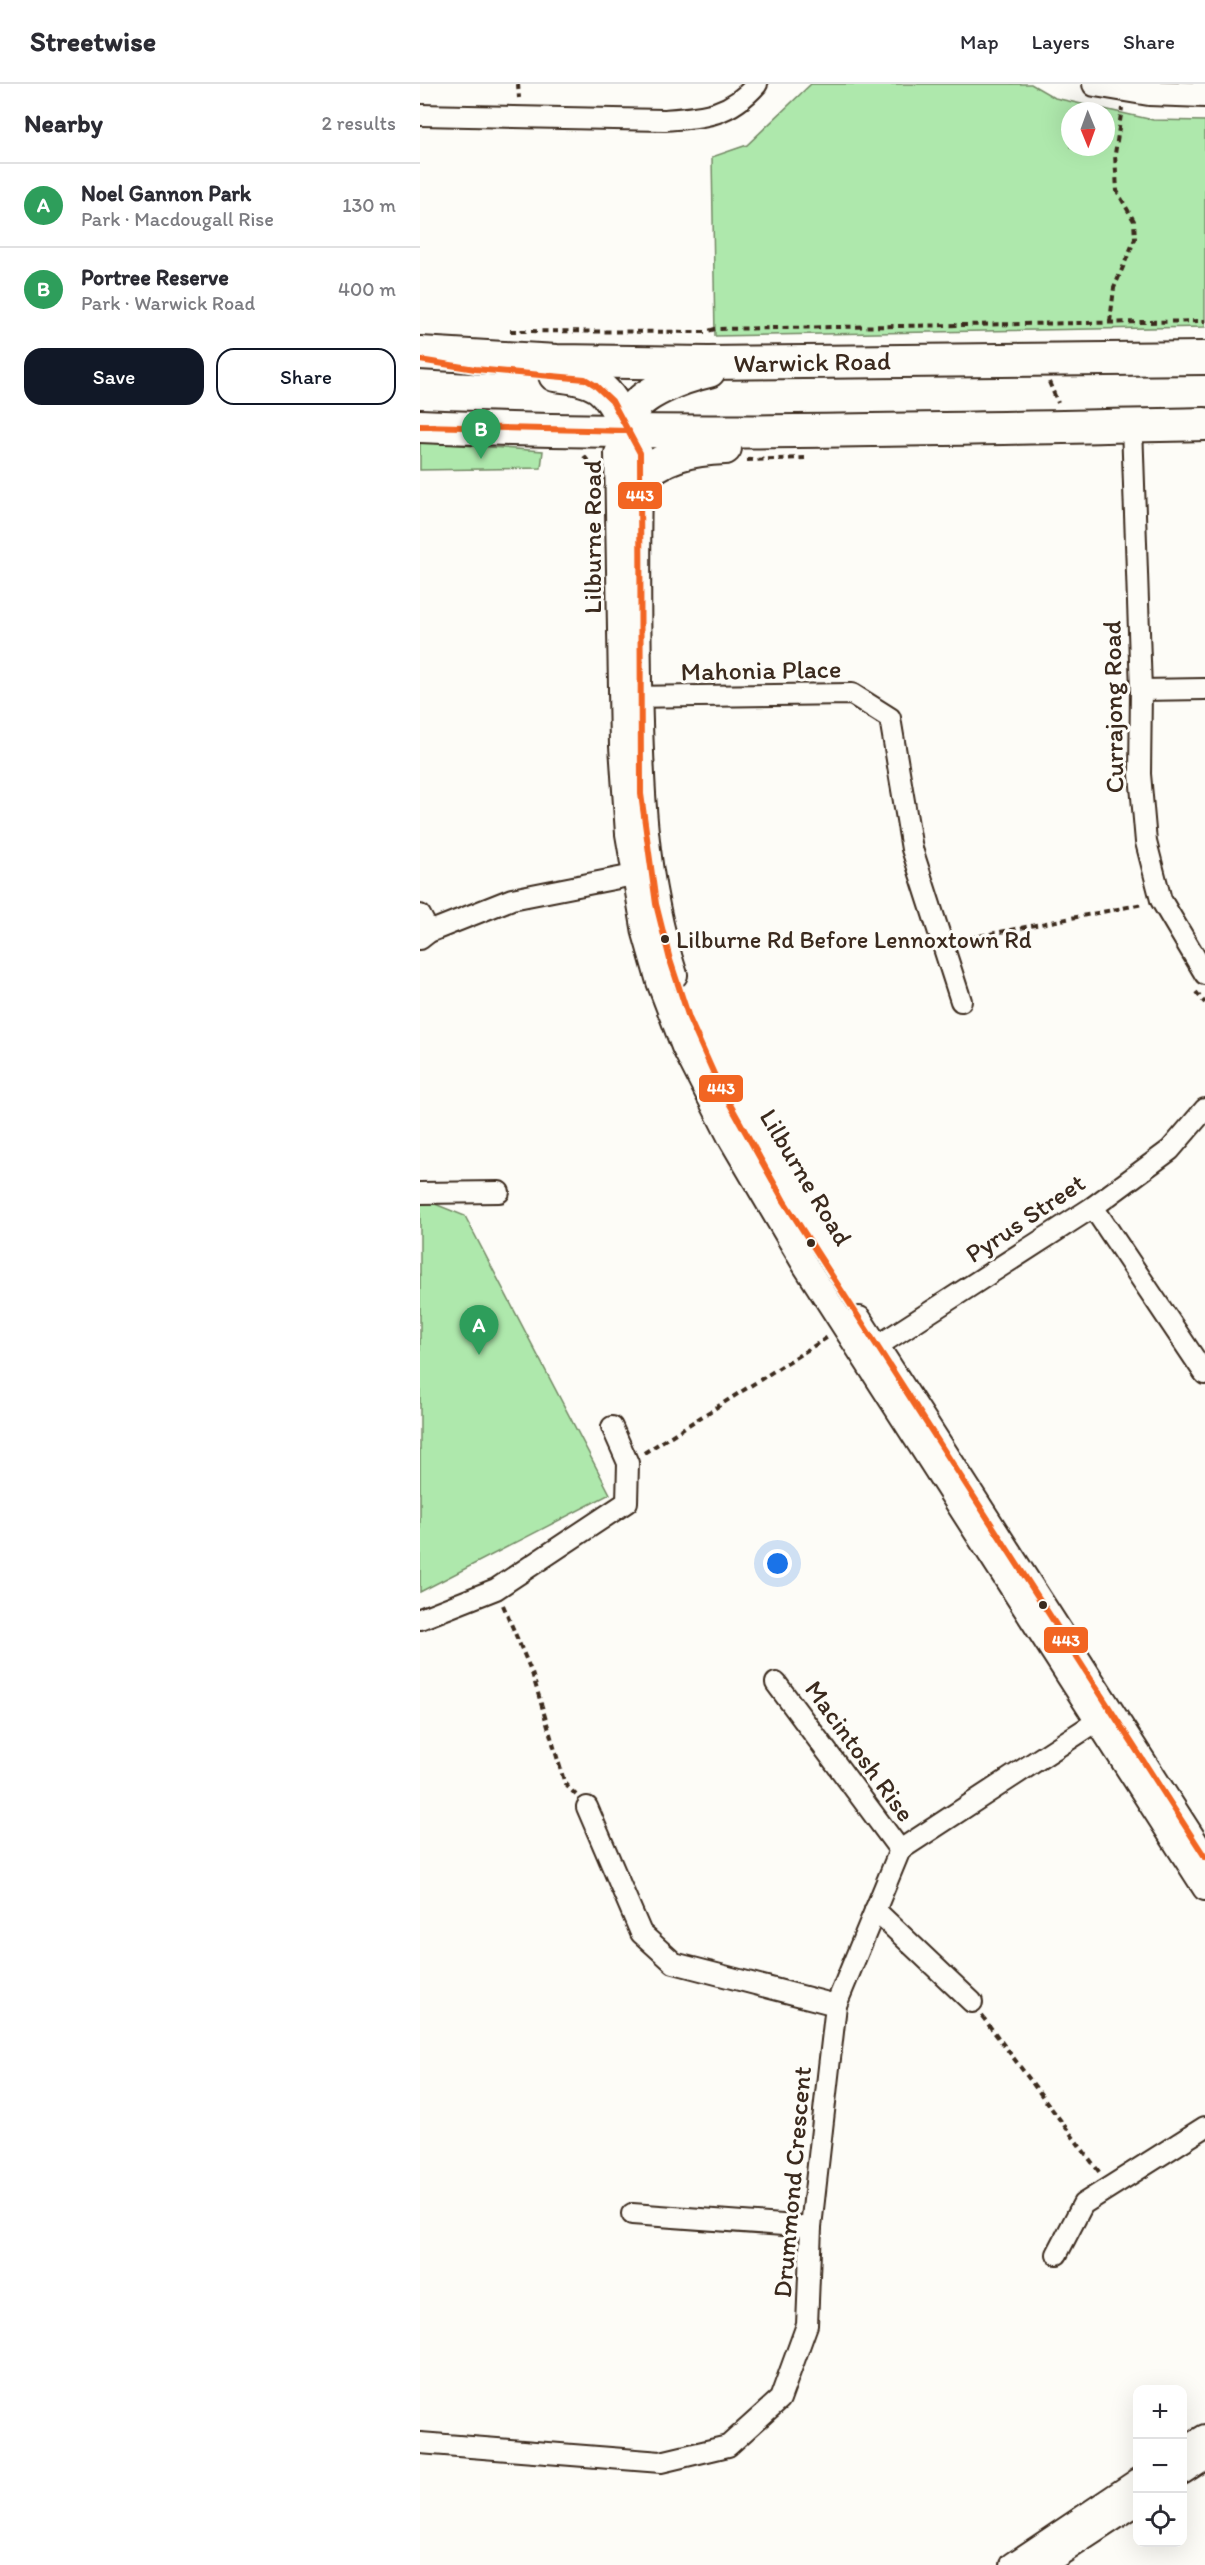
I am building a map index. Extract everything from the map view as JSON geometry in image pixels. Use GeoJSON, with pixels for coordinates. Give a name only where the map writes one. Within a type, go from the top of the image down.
{"type":"FeatureCollection","features":[{"type":"Feature","properties":{"kind":"main road","name":"Warwick Road"},"geometry":{"type":"LineString","coordinates":[[420,353],[557,361],[771,363],[1205,357]]}},
{"type":"Feature","properties":{"kind":"main road"},"geometry":{"type":"LineString","coordinates":[[420,360],[475,369],[585,379],[598,385],[608,394],[629,431]]}},
{"type":"Feature","properties":{"kind":"main road"},"geometry":{"type":"LineString","coordinates":[[629,431],[628,418],[635,407],[660,389],[707,372],[771,363]]}},
{"type":"Feature","properties":{"kind":"main road"},"geometry":{"type":"LineString","coordinates":[[420,426],[629,431],[883,431],[1205,424]]}},
{"type":"Feature","properties":{"kind":"main road"},"geometry":{"type":"LineString","coordinates":[[639,480],[661,461],[690,452],[710,448],[842,444],[883,431]]}},
{"type":"Feature","properties":{"kind":"street"},"geometry":{"type":"LineString","coordinates":[[420,115],[664,120],[697,118],[725,111],[743,100],[757,84]]}},
{"type":"Feature","properties":{"kind":"street"},"geometry":{"type":"LineString","coordinates":[[1095,84],[1125,90],[1176,95],[1205,95]]}},
{"type":"Feature","properties":{"kind":"street","name":"Currajong Road"},"geometry":{"type":"LineString","coordinates":[[1132,426],[1141,690],[1140,774],[1146,842],[1161,900],[1205,974]]}},
{"type":"Feature","properties":{"kind":"street","name":"Lilburne Road"},"geometry":{"type":"LineString","coordinates":[[629,431],[640,453],[626,806],[642,874],[645,933],[659,982],[684,1047],[730,1139],[763,1196],[870,1351],[1105,1716],[1205,1857]]}},
{"type":"Feature","properties":{"kind":"street","name":"Lilburne Road"},"geometry":{"type":"LineString","coordinates":[[629,431],[617,453],[630,697]]}},
{"type":"Feature","properties":{"kind":"street"},"geometry":{"type":"LineString","coordinates":[[1141,690],[1205,689]]}},
{"type":"Feature","properties":{"kind":"street","name":"Mahonia Place"},"geometry":{"type":"LineString","coordinates":[[630,697],[852,694],[890,718],[912,849],[961,1001]]}},
{"type":"Feature","properties":{"kind":"street"},"geometry":{"type":"LineString","coordinates":[[423,929],[512,899],[642,874]]}},
{"type":"Feature","properties":{"kind":"street","name":"Pyrus Street"},"geometry":{"type":"LineString","coordinates":[[870,1351],[1093,1207],[1170,1150],[1205,1110]]}},
{"type":"Feature","properties":{"kind":"street"},"geometry":{"type":"LineString","coordinates":[[420,1193],[499,1192]]}},
{"type":"Feature","properties":{"kind":"street"},"geometry":{"type":"LineString","coordinates":[[1093,1207],[1205,1374]]}},
{"type":"Feature","properties":{"kind":"street"},"geometry":{"type":"LineString","coordinates":[[420,1619],[496,1589],[627,1502],[628,1463],[612,1427]]}},
{"type":"Feature","properties":{"kind":"street","name":"Macintosh Rise"},"geometry":{"type":"LineString","coordinates":[[776,1683],[900,1850]]}},
{"type":"Feature","properties":{"kind":"street"},"geometry":{"type":"LineString","coordinates":[[900,1850],[1105,1716]]}},
{"type":"Feature","properties":{"kind":"street","name":"Lilburne Road"},"geometry":{"type":"LineString","coordinates":[[1105,1716],[1205,1888]]}},
{"type":"Feature","properties":{"kind":"street"},"geometry":{"type":"LineString","coordinates":[[587,1807],[641,1933],[674,1963],[836,2005]]}},
{"type":"Feature","properties":{"kind":"street","name":"Drummond Crescent"},"geometry":{"type":"LineString","coordinates":[[420,2443],[661,2462],[728,2446],[780,2399],[807,2325],[810,2227],[836,2005],[900,1850]]}},
{"type":"Feature","properties":{"kind":"street"},"geometry":{"type":"LineString","coordinates":[[875,1910],[972,2002]]}},
{"type":"Feature","properties":{"kind":"street"},"geometry":{"type":"LineString","coordinates":[[1057,2254],[1083,2204],[1112,2188],[1205,2127]]}},
{"type":"Feature","properties":{"kind":"street"},"geometry":{"type":"LineString","coordinates":[[632,2214],[810,2227]]}},
{"type":"Feature","properties":{"kind":"street"},"geometry":{"type":"LineString","coordinates":[[1187,2448],[1205,2436]]}},
{"type":"Feature","properties":{"kind":"street"},"geometry":{"type":"LineString","coordinates":[[1187,2469],[1205,2457]]}},
{"type":"Feature","properties":{"kind":"street"},"geometry":{"type":"LineString","coordinates":[[1013,2565],[1133,2484]]}},
{"type":"Feature","properties":{"kind":"street"},"geometry":{"type":"LineString","coordinates":[[1042,2565],[1133,2505]]}},
{"type":"Feature","properties":{"kind":"path"},"geometry":{"type":"LineString","coordinates":[[1110,322],[1114,288],[1134,239],[1134,221],[1117,191],[1115,154],[1125,90]]}},
{"type":"Feature","properties":{"kind":"path"},"geometry":{"type":"LineString","coordinates":[[501,331],[705,332],[727,328],[1205,321]]}},
{"type":"Feature","properties":{"kind":"path"},"geometry":{"type":"LineString","coordinates":[[941,944],[1161,900]]}},
{"type":"Feature","properties":{"kind":"path"},"geometry":{"type":"LineString","coordinates":[[628,1463],[832,1335]]}},
{"type":"Feature","properties":{"kind":"path"},"geometry":{"type":"LineString","coordinates":[[496,1589],[532,1673],[566,1784],[587,1807]]}},
{"type":"Feature","properties":{"kind":"path"},"geometry":{"type":"LineString","coordinates":[[972,2002],[1112,2188]]}},
{"type":"Feature","properties":{"kind":"green space"},"geometry":{"type":"Polygon","coordinates":[[[811,84],[1031,84],[1055,98],[1073,102],[1061,102],[1061,156],[1115,156],[1115,111],[1153,120],[1205,121],[1205,327],[715,336],[712,157],[747,145],[811,84]]]}},
{"type":"Feature","properties":{"kind":"green space"},"geometry":{"type":"Polygon","coordinates":[[[420,442],[543,451],[541,468],[420,470],[420,442]]]}},
{"type":"Feature","properties":{"kind":"green space"},"geometry":{"type":"Polygon","coordinates":[[[420,1198],[465,1216],[610,1494],[420,1592],[420,1198]]]}},
{"type":"Feature","properties":{"kind":"transit line","name":"443"},"geometry":{"type":"LineString","coordinates":[[420,360],[475,369],[585,379],[612,401],[640,453],[641,794],[656,904],[670,960],[689,1018],[718,1083],[784,1201],[1205,1857]]}},
{"type":"Feature","properties":{"kind":"transit line","name":"443"},"geometry":{"type":"LineString","coordinates":[[420,426],[629,431]]}},
{"type":"Feature","properties":{"kind":"place","name":"Portree Reserve"},"geometry":{"type":"Point","coordinates":[481,459]}},
{"type":"Feature","properties":{"kind":"place","name":"Lilburne Rd Before Lennoxtown Rd"},"geometry":{"type":"Point","coordinates":[665,939]}},
{"type":"Feature","properties":{"kind":"place","name":"Noel Gannon Park"},"geometry":{"type":"Point","coordinates":[479,1355]}}]}
